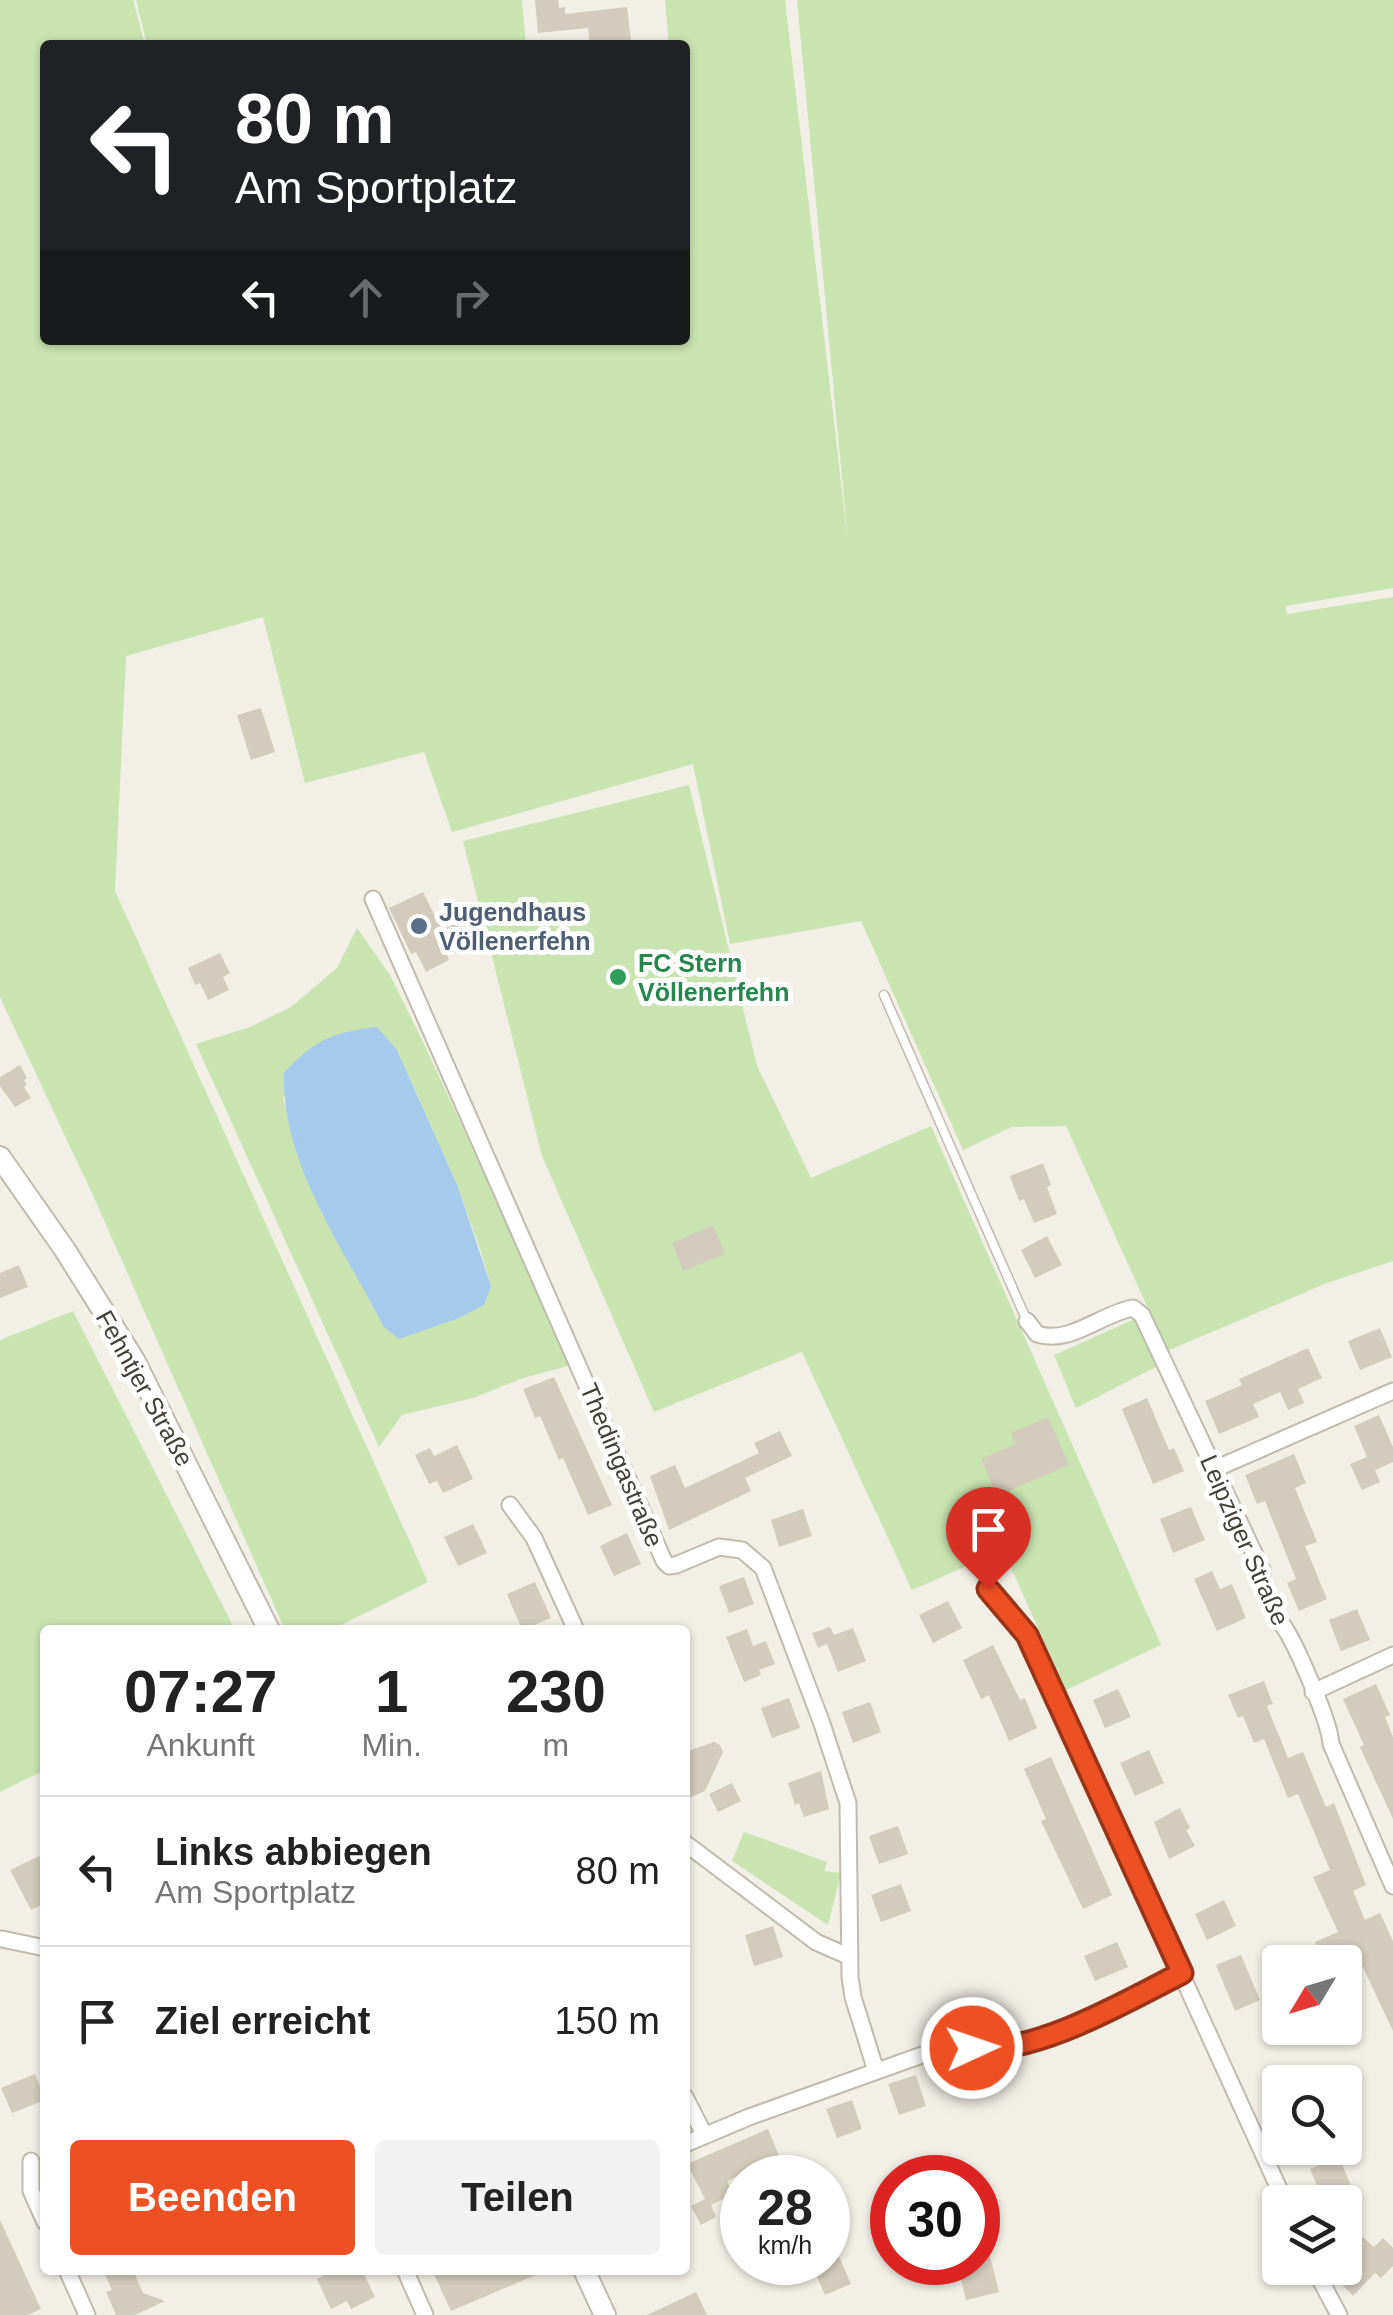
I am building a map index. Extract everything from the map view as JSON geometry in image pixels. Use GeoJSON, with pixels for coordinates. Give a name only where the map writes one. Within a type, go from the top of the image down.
{"type":"FeatureCollection","features":[{"type":"Feature","properties":{"kind":"street","name":"Thedingastraße"},"geometry":{"type":"LineString","coordinates":[[372,899],[664,1561],[669,1566],[676,1565],[719,1547],[742,1550],[764,1568],[848,1803],[853,1998],[876,2071]]}},
{"type":"Feature","properties":{"kind":"street","name":"Fehntjer Straße"},"geometry":{"type":"LineString","coordinates":[[0,1157],[65,1250],[134,1360],[266,1625]]}},
{"type":"Feature","properties":{"kind":"street","name":"Leipziger Straße"},"geometry":{"type":"LineString","coordinates":[[1027,1321],[1036,1334],[1058,1337],[1118,1311],[1134,1308],[1142,1315],[1262,1570],[1261,1589],[1273,1615],[1284,1627],[1313,1692],[1331,1744],[1393,1886]]}},
{"type":"Feature","properties":{"kind":"street"},"geometry":{"type":"LineString","coordinates":[[1214,1469],[1393,1391]]}},
{"type":"Feature","properties":{"kind":"street"},"geometry":{"type":"LineString","coordinates":[[510,1505],[534,1538],[574,1625]]}},
{"type":"Feature","properties":{"kind":"street"},"geometry":{"type":"LineString","coordinates":[[988,1589],[1027,1635],[1276,2185]]}},
{"type":"Feature","properties":{"kind":"street"},"geometry":{"type":"LineString","coordinates":[[1313,1692],[1393,1655]]}},
{"type":"Feature","properties":{"kind":"street"},"geometry":{"type":"LineString","coordinates":[[690,1847],[816,1942],[850,1957]]}},
{"type":"Feature","properties":{"kind":"street"},"geometry":{"type":"LineString","coordinates":[[2,1939],[40,1947]]}},
{"type":"Feature","properties":{"kind":"street"},"geometry":{"type":"LineString","coordinates":[[690,2141],[952,2046],[1012,2048],[1056,2032],[1182,1973]]}},
{"type":"Feature","properties":{"kind":"street"},"geometry":{"type":"LineString","coordinates":[[690,2107],[704,2134]]}},
{"type":"Feature","properties":{"kind":"street"},"geometry":{"type":"LineString","coordinates":[[31,2162],[31,2191],[40,2211]]}},
{"type":"Feature","properties":{"kind":"street"},"geometry":{"type":"LineString","coordinates":[[69,2275],[87,2315]]}},
{"type":"Feature","properties":{"kind":"street"},"geometry":{"type":"LineString","coordinates":[[407,2275],[426,2315]]}},
{"type":"Feature","properties":{"kind":"street"},"geometry":{"type":"LineString","coordinates":[[586,2275],[605,2315]]}},
{"type":"Feature","properties":{"kind":"street"},"geometry":{"type":"LineString","coordinates":[[1323,2285],[1339,2315]]}},
{"type":"Feature","properties":{"kind":"lane"},"geometry":{"type":"LineString","coordinates":[[884,995],[1027,1321]]}},
{"type":"Feature","properties":{"kind":"green space"},"geometry":{"type":"Polygon","coordinates":[[[0,0],[133,0],[144,40],[40,40],[40,345],[690,345],[690,40],[669,40],[665,0],[785,0],[848,542],[797,0],[1393,0],[1393,588],[1286,606],[1287,614],[1393,597],[1393,1261],[1327,1283],[1167,1351],[1066,1126],[1012,1127],[963,1150],[861,921],[730,944],[693,764],[452,832],[424,752],[305,783],[263,617],[126,656],[115,891],[428,1582],[341,1625],[283,1625],[96,1202],[0,997],[0,0]]]}},
{"type":"Feature","properties":{"kind":"green space"},"geometry":{"type":"Polygon","coordinates":[[[136,0],[522,0],[526,40],[146,40],[136,0]]]}},
{"type":"Feature","properties":{"kind":"green space"},"geometry":{"type":"Polygon","coordinates":[[[689,785],[757,1066],[811,1178],[931,1126],[1161,1645],[1066,1690],[1003,1550],[912,1590],[802,1352],[654,1412],[542,1156],[463,841],[689,785]]]}},
{"type":"Feature","properties":{"kind":"green space"},"geometry":{"type":"Polygon","coordinates":[[[357,928],[390,975],[426,1048],[572,1365],[523,1378],[473,1398],[402,1415],[379,1447],[196,1044],[250,1027],[291,1007],[337,968],[357,928]],[[397,1050],[283,1097],[295,1147],[324,1214],[383,1326],[458,1318],[483,1305],[491,1286],[458,1187],[397,1050]]]}},
{"type":"Feature","properties":{"kind":"green space"},"geometry":{"type":"Polygon","coordinates":[[[73,1311],[232,1625],[40,1625],[40,1772],[0,1792],[0,1340],[73,1311]]]}},
{"type":"Feature","properties":{"kind":"green space"},"geometry":{"type":"Polygon","coordinates":[[[1137,1318],[1156,1367],[1076,1408],[1054,1355],[1137,1318]]]}},
{"type":"Feature","properties":{"kind":"green space"},"geometry":{"type":"Polygon","coordinates":[[[744,1832],[827,1862],[824,1871],[841,1873],[828,1925],[732,1861],[744,1832]]]}},
{"type":"Feature","properties":{"kind":"water"},"geometry":{"type":"Polygon","coordinates":[[[377,1027],[397,1050],[458,1187],[491,1286],[484,1305],[399,1339],[383,1326],[318,1204],[293,1140],[286,1107],[284,1073],[305,1053],[336,1035],[377,1027]]]}},
{"type":"Feature","properties":{"kind":"building"},"geometry":{"type":"Polygon","coordinates":[[[535,0],[558,0],[559,8],[565,7],[565,14],[627,7],[631,40],[589,40],[588,28],[538,33],[535,0]]]}},
{"type":"Feature","properties":{"kind":"building"},"geometry":{"type":"Polygon","coordinates":[[[261,708],[275,752],[251,760],[237,715],[261,708]]]}},
{"type":"Feature","properties":{"kind":"building"},"geometry":{"type":"Polygon","coordinates":[[[423,892],[442,930],[457,923],[463,936],[443,946],[449,960],[426,972],[416,952],[411,954],[389,908],[423,892]]]}},
{"type":"Feature","properties":{"kind":"building"},"geometry":{"type":"Polygon","coordinates":[[[220,953],[230,973],[223,977],[229,990],[208,1000],[200,983],[195,985],[188,968],[220,953]]]}},
{"type":"Feature","properties":{"kind":"building"},"geometry":{"type":"Polygon","coordinates":[[[20,1065],[27,1078],[24,1087],[31,1098],[15,1107],[0,1086],[0,1077],[20,1065]]]}},
{"type":"Feature","properties":{"kind":"building"},"geometry":{"type":"Polygon","coordinates":[[[1043,1163],[1057,1214],[1034,1223],[1024,1199],[1019,1201],[1010,1176],[1043,1163]]]}},
{"type":"Feature","properties":{"kind":"building"},"geometry":{"type":"Polygon","coordinates":[[[713,1225],[725,1254],[683,1271],[672,1243],[713,1225]]]}},
{"type":"Feature","properties":{"kind":"building"},"geometry":{"type":"Polygon","coordinates":[[[1047,1236],[1062,1265],[1035,1278],[1021,1250],[1047,1236]]]}},
{"type":"Feature","properties":{"kind":"building"},"geometry":{"type":"Polygon","coordinates":[[[19,1265],[28,1287],[0,1298],[0,1273],[19,1265]]]}},
{"type":"Feature","properties":{"kind":"building"},"geometry":{"type":"Polygon","coordinates":[[[1380,1328],[1392,1357],[1360,1370],[1348,1341],[1380,1328]]]}},
{"type":"Feature","properties":{"kind":"building"},"geometry":{"type":"Polygon","coordinates":[[[1308,1348],[1322,1378],[1298,1389],[1304,1403],[1288,1410],[1280,1392],[1253,1404],[1259,1417],[1219,1434],[1205,1401],[1242,1385],[1239,1379],[1308,1348]]]}},
{"type":"Feature","properties":{"kind":"building"},"geometry":{"type":"Polygon","coordinates":[[[554,1377],[612,1505],[588,1515],[563,1458],[559,1460],[523,1389],[554,1377]]]}},
{"type":"Feature","properties":{"kind":"building"},"geometry":{"type":"Polygon","coordinates":[[[1147,1398],[1169,1450],[1174,1448],[1184,1471],[1153,1484],[1122,1409],[1147,1398]]]}},
{"type":"Feature","properties":{"kind":"building"},"geometry":{"type":"Polygon","coordinates":[[[1379,1415],[1393,1447],[1393,1462],[1375,1470],[1380,1482],[1362,1490],[1350,1464],[1367,1457],[1354,1426],[1379,1415]]]}},
{"type":"Feature","properties":{"kind":"building"},"geometry":{"type":"Polygon","coordinates":[[[1048,1417],[1069,1465],[997,1496],[981,1459],[1016,1444],[1011,1433],[1048,1417]]]}},
{"type":"Feature","properties":{"kind":"building"},"geometry":{"type":"Polygon","coordinates":[[[780,1431],[792,1456],[745,1478],[751,1491],[669,1530],[650,1476],[675,1465],[685,1488],[759,1453],[754,1443],[780,1431]]]}},
{"type":"Feature","properties":{"kind":"building"},"geometry":{"type":"Polygon","coordinates":[[[457,1445],[473,1479],[443,1493],[437,1481],[429,1484],[415,1455],[430,1448],[434,1456],[457,1445]]]}},
{"type":"Feature","properties":{"kind":"building"},"geometry":{"type":"Polygon","coordinates":[[[1294,1454],[1306,1483],[1295,1488],[1317,1542],[1305,1546],[1327,1599],[1299,1611],[1287,1583],[1296,1579],[1265,1501],[1257,1504],[1245,1475],[1294,1454]]]}},
{"type":"Feature","properties":{"kind":"building"},"geometry":{"type":"Polygon","coordinates":[[[1191,1507],[1205,1540],[1173,1553],[1160,1519],[1191,1507]]]}},
{"type":"Feature","properties":{"kind":"building"},"geometry":{"type":"Polygon","coordinates":[[[803,1509],[812,1536],[779,1547],[771,1520],[803,1509]]]}},
{"type":"Feature","properties":{"kind":"building"},"geometry":{"type":"Polygon","coordinates":[[[473,1524],[487,1553],[458,1566],[444,1537],[473,1524]]]}},
{"type":"Feature","properties":{"kind":"building"},"geometry":{"type":"Polygon","coordinates":[[[627,1533],[641,1564],[614,1576],[600,1546],[627,1533]]]}},
{"type":"Feature","properties":{"kind":"building"},"geometry":{"type":"Polygon","coordinates":[[[1212,1571],[1220,1589],[1232,1584],[1246,1618],[1217,1631],[1194,1579],[1212,1571]]]}},
{"type":"Feature","properties":{"kind":"building"},"geometry":{"type":"Polygon","coordinates":[[[744,1577],[754,1604],[729,1613],[719,1586],[744,1577]]]}},
{"type":"Feature","properties":{"kind":"building"},"geometry":{"type":"Polygon","coordinates":[[[535,1582],[551,1618],[534,1625],[520,1625],[507,1594],[535,1582]]]}},
{"type":"Feature","properties":{"kind":"building"},"geometry":{"type":"Polygon","coordinates":[[[948,1601],[962,1628],[933,1643],[919,1615],[948,1601]]]}},
{"type":"Feature","properties":{"kind":"building"},"geometry":{"type":"Polygon","coordinates":[[[1357,1609],[1370,1640],[1341,1651],[1329,1620],[1357,1609]]]}},
{"type":"Feature","properties":{"kind":"building"},"geometry":{"type":"Polygon","coordinates":[[[830,1627],[834,1635],[853,1628],[866,1661],[838,1672],[827,1644],[818,1648],[812,1633],[830,1627]]]}},
{"type":"Feature","properties":{"kind":"building"},"geometry":{"type":"Polygon","coordinates":[[[747,1629],[753,1646],[766,1641],[775,1664],[744,1682],[726,1637],[747,1629]]]}},
{"type":"Feature","properties":{"kind":"building"},"geometry":{"type":"Polygon","coordinates":[[[993,1645],[1020,1700],[1025,1698],[1037,1728],[1009,1741],[989,1695],[981,1699],[963,1660],[993,1645]]]}},
{"type":"Feature","properties":{"kind":"building"},"geometry":{"type":"Polygon","coordinates":[[[1264,1681],[1273,1704],[1267,1706],[1288,1758],[1303,1752],[1326,1807],[1334,1803],[1366,1885],[1353,1891],[1365,1920],[1380,1913],[1393,1941],[1393,2031],[1362,1965],[1362,1945],[1316,1945],[1315,1942],[1338,1932],[1313,1877],[1330,1870],[1298,1794],[1288,1798],[1264,1739],[1254,1743],[1243,1716],[1238,1718],[1228,1695],[1264,1681]]]}},
{"type":"Feature","properties":{"kind":"building"},"geometry":{"type":"Polygon","coordinates":[[[1376,1684],[1390,1715],[1385,1717],[1393,1737],[1393,1819],[1343,1699],[1376,1684]]]}},
{"type":"Feature","properties":{"kind":"building"},"geometry":{"type":"Polygon","coordinates":[[[1118,1689],[1131,1717],[1105,1728],[1093,1700],[1118,1689]]]}},
{"type":"Feature","properties":{"kind":"building"},"geometry":{"type":"Polygon","coordinates":[[[789,1698],[800,1728],[772,1738],[761,1708],[789,1698]]]}},
{"type":"Feature","properties":{"kind":"building"},"geometry":{"type":"Polygon","coordinates":[[[870,1702],[881,1732],[853,1743],[842,1712],[870,1702]]]}},
{"type":"Feature","properties":{"kind":"building"},"geometry":{"type":"Polygon","coordinates":[[[714,1742],[723,1752],[705,1791],[690,1798],[690,1750],[714,1742]]]}},
{"type":"Feature","properties":{"kind":"building"},"geometry":{"type":"Polygon","coordinates":[[[1149,1750],[1164,1783],[1135,1796],[1120,1763],[1149,1750]]]}},
{"type":"Feature","properties":{"kind":"building"},"geometry":{"type":"Polygon","coordinates":[[[1051,1757],[1112,1895],[1083,1909],[1041,1821],[1046,1819],[1024,1769],[1051,1757]]]}},
{"type":"Feature","properties":{"kind":"building"},"geometry":{"type":"Polygon","coordinates":[[[821,1771],[829,1809],[804,1817],[799,1803],[795,1805],[788,1783],[821,1771]]]}},
{"type":"Feature","properties":{"kind":"building"},"geometry":{"type":"Polygon","coordinates":[[[732,1783],[741,1801],[718,1812],[709,1794],[732,1783]]]}},
{"type":"Feature","properties":{"kind":"building"},"geometry":{"type":"Polygon","coordinates":[[[1180,1808],[1195,1846],[1169,1859],[1154,1822],[1180,1808]]]}},
{"type":"Feature","properties":{"kind":"building"},"geometry":{"type":"Polygon","coordinates":[[[898,1826],[908,1854],[879,1864],[869,1836],[898,1826]]]}},
{"type":"Feature","properties":{"kind":"building"},"geometry":{"type":"Polygon","coordinates":[[[39,1856],[40,1906],[31,1910],[10,1870],[39,1856]]]}},
{"type":"Feature","properties":{"kind":"building"},"geometry":{"type":"Polygon","coordinates":[[[901,1884],[911,1911],[881,1922],[871,1895],[901,1884]]]}},
{"type":"Feature","properties":{"kind":"building"},"geometry":{"type":"Polygon","coordinates":[[[1224,1900],[1236,1926],[1207,1940],[1195,1914],[1224,1900]]]}},
{"type":"Feature","properties":{"kind":"building"},"geometry":{"type":"Polygon","coordinates":[[[773,1926],[783,1957],[754,1966],[745,1935],[773,1926]]]}},
{"type":"Feature","properties":{"kind":"building"},"geometry":{"type":"Polygon","coordinates":[[[1117,1942],[1128,1967],[1095,1981],[1084,1956],[1117,1942]]]}},
{"type":"Feature","properties":{"kind":"building"},"geometry":{"type":"Polygon","coordinates":[[[1241,1955],[1260,2000],[1235,2011],[1216,1965],[1241,1955]]]}},
{"type":"Feature","properties":{"kind":"building"},"geometry":{"type":"Polygon","coordinates":[[[35,2074],[40,2102],[12,2113],[1,2088],[35,2074]]]}},
{"type":"Feature","properties":{"kind":"building"},"geometry":{"type":"Polygon","coordinates":[[[916,2075],[926,2106],[899,2115],[888,2084],[916,2075]]]}},
{"type":"Feature","properties":{"kind":"building"},"geometry":{"type":"Polygon","coordinates":[[[852,2100],[862,2129],[837,2138],[826,2109],[852,2100]]]}},
{"type":"Feature","properties":{"kind":"building"},"geometry":{"type":"Polygon","coordinates":[[[768,2129],[779,2155],[720,2155],[720,2200],[711,2205],[716,2217],[701,2225],[691,2206],[705,2199],[690,2163],[768,2129]]]}},
{"type":"Feature","properties":{"kind":"building"},"geometry":{"type":"Polygon","coordinates":[[[1342,2165],[1351,2185],[1317,2185],[1310,2169],[1342,2165]]]}},
{"type":"Feature","properties":{"kind":"building"},"geometry":{"type":"Polygon","coordinates":[[[0,2220],[41,2309],[28,2315],[0,2315],[0,2220]]]}},
{"type":"Feature","properties":{"kind":"building"},"geometry":{"type":"Polygon","coordinates":[[[1362,2238],[1374,2247],[1383,2238],[1393,2248],[1393,2266],[1381,2278],[1375,2273],[1353,2296],[1342,2285],[1362,2285],[1362,2238]]]}},
{"type":"Feature","properties":{"kind":"building"},"geometry":{"type":"Polygon","coordinates":[[[105,2275],[135,2275],[143,2293],[165,2301],[135,2315],[116,2315],[106,2292],[112,2290],[105,2275]]]}},
{"type":"Feature","properties":{"kind":"building"},"geometry":{"type":"Polygon","coordinates":[[[325,2275],[364,2275],[375,2297],[351,2309],[347,2301],[331,2309],[317,2279],[325,2275]]]}},
{"type":"Feature","properties":{"kind":"building"},"geometry":{"type":"Polygon","coordinates":[[[434,2275],[535,2275],[451,2311],[434,2275]]]}},
{"type":"Feature","properties":{"kind":"building"},"geometry":{"type":"Polygon","coordinates":[[[821,2285],[849,2285],[825,2295],[821,2285]]]}},
{"type":"Feature","properties":{"kind":"building"},"geometry":{"type":"Polygon","coordinates":[[[962,2285],[997,2285],[999,2292],[966,2300],[962,2285]]]}},
{"type":"Feature","properties":{"kind":"building"},"geometry":{"type":"Polygon","coordinates":[[[696,2292],[707,2315],[647,2315],[696,2292]]]}},
{"type":"Feature","properties":{"kind":"place","name":"Jugendhaus Völlenerfehn"},"geometry":{"type":"Point","coordinates":[419,926]}},
{"type":"Feature","properties":{"kind":"place","name":"FC Stern Völlenerfehn"},"geometry":{"type":"Point","coordinates":[618,977]}},
{"type":"Feature","properties":{"kind":"route"},"geometry":{"type":"LineString","coordinates":[[972,2048],[1012,2048],[1056,2032],[1182,1973],[1027,1635],[988,1589]]}}]}
